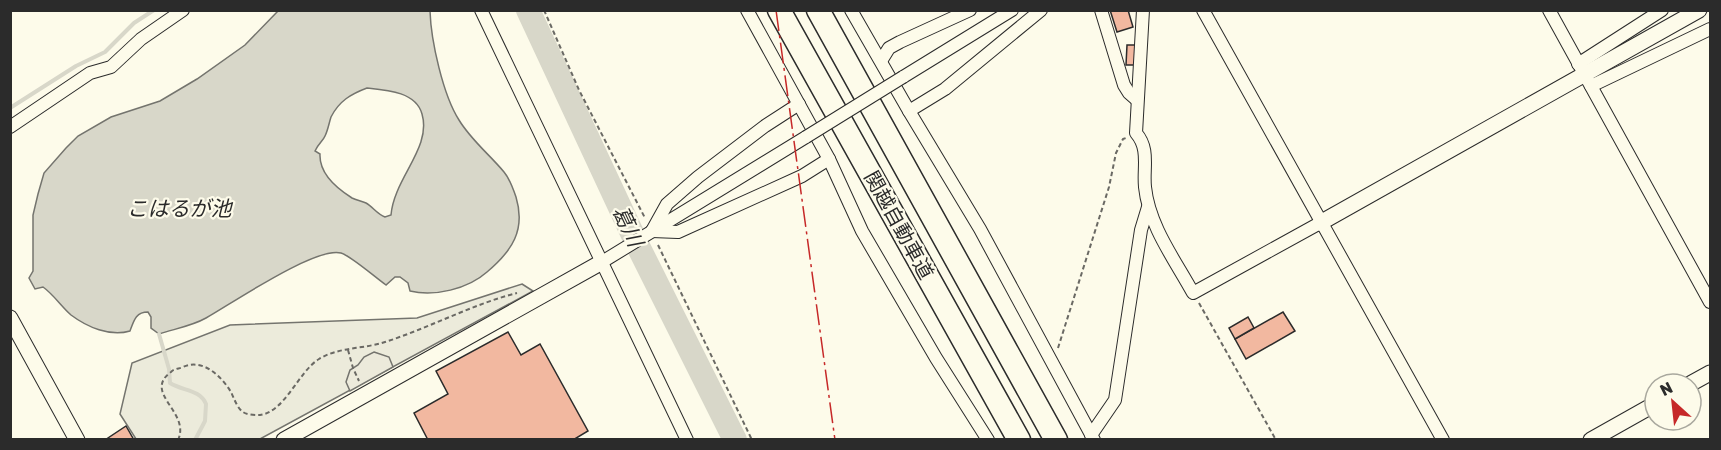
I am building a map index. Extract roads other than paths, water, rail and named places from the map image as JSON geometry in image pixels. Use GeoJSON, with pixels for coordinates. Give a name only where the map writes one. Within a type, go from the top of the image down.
{"type":"FeatureCollection","features":[{"type":"Feature","properties":{"kind":"highway","name":"関越自動車道"},"geometry":{"type":"LineString","coordinates":[[779,10],[1018,440]]}},
{"type":"Feature","properties":{"kind":"highway","name":"関越自動車道"},"geometry":{"type":"LineString","coordinates":[[818,10],[1056,440]]}},
{"type":"Feature","properties":{"kind":"street"},"geometry":{"type":"LineString","coordinates":[[10,127],[90,73],[111,67],[141,39],[183,10]]}},
{"type":"Feature","properties":{"kind":"street"},"geometry":{"type":"LineString","coordinates":[[481,10],[608,258],[687,440]]}},
{"type":"Feature","properties":{"kind":"street"},"geometry":{"type":"LineString","coordinates":[[747,10],[829,159],[862,231],[936,358],[988,440]]}},
{"type":"Feature","properties":{"kind":"street"},"geometry":{"type":"LineString","coordinates":[[851,10],[980,229],[1093,437]]}},
{"type":"Feature","properties":{"kind":"street"},"geometry":{"type":"LineString","coordinates":[[881,61],[889,48],[970,10]]}},
{"type":"Feature","properties":{"kind":"street"},"geometry":{"type":"LineString","coordinates":[[284,440],[608,258],[1012,10]]}},
{"type":"Feature","properties":{"kind":"street"},"geometry":{"type":"LineString","coordinates":[[909,111],[945,88],[1041,10]]}},
{"type":"Feature","properties":{"kind":"street"},"geometry":{"type":"LineString","coordinates":[[1101,10],[1124,85],[1137,100]]}},
{"type":"Feature","properties":{"kind":"street"},"geometry":{"type":"LineString","coordinates":[[1143,10],[1136,133],[1143,141],[1148,207],[1154,223],[1193,293],[1699,10]]}},
{"type":"Feature","properties":{"kind":"street"},"geometry":{"type":"LineString","coordinates":[[1203,10],[1443,440]]}},
{"type":"Feature","properties":{"kind":"street"},"geometry":{"type":"LineString","coordinates":[[1549,10],[1710,302]]}},
{"type":"Feature","properties":{"kind":"street"},"geometry":{"type":"LineString","coordinates":[[1584,75],[1662,10]]}},
{"type":"Feature","properties":{"kind":"street"},"geometry":{"type":"LineString","coordinates":[[1584,75],[1710,29]]}},
{"type":"Feature","properties":{"kind":"street"},"geometry":{"type":"LineString","coordinates":[[650,232],[667,204],[765,126],[799,104]]}},
{"type":"Feature","properties":{"kind":"street"},"geometry":{"type":"LineString","coordinates":[[650,232],[678,232],[802,176],[829,159]]}},
{"type":"Feature","properties":{"kind":"street"},"geometry":{"type":"LineString","coordinates":[[1093,437],[1115,400],[1142,230],[1148,207]]}},
{"type":"Feature","properties":{"kind":"street"},"geometry":{"type":"LineString","coordinates":[[10,318],[77,440]]}},
{"type":"Feature","properties":{"kind":"street"},"geometry":{"type":"LineString","coordinates":[[1591,440],[1643,411]]}},
{"type":"Feature","properties":{"kind":"water","name":"こはるが池"},"geometry":{"type":"Polygon","coordinates":[[[278,11],[430,11],[439,67],[453,109],[469,134],[506,175],[516,197],[519,209],[518,230],[510,248],[487,272],[470,283],[450,290],[429,293],[410,291],[408,283],[400,277],[395,277],[386,285],[345,255],[329,253],[294,267],[201,321],[159,334],[151,328],[151,317],[148,312],[138,315],[130,331],[107,332],[91,327],[71,315],[43,287],[35,289],[29,278],[33,271],[33,215],[44,173],[78,136],[111,117],[160,101],[197,79],[245,45],[278,11]],[[367,88],[342,102],[334,111],[325,136],[315,151],[320,154],[325,174],[340,190],[366,203],[385,217],[391,215],[399,188],[422,139],[424,127],[422,114],[414,101],[392,91],[367,88]]]}},
{"type":"Feature","properties":{"kind":"waterway"},"geometry":{"type":"LineString","coordinates":[[10,108],[76,66],[105,52],[134,23],[154,10]]}},
{"type":"Feature","properties":{"kind":"waterway","name":"葛川"},"geometry":{"type":"LineString","coordinates":[[528,10],[638,246],[735,440]]}},
{"type":"Feature","properties":{"kind":"waterway"},"geometry":{"type":"LineString","coordinates":[[159,334],[169,369],[170,383],[195,393],[206,404],[205,421],[195,440]]}}]}
